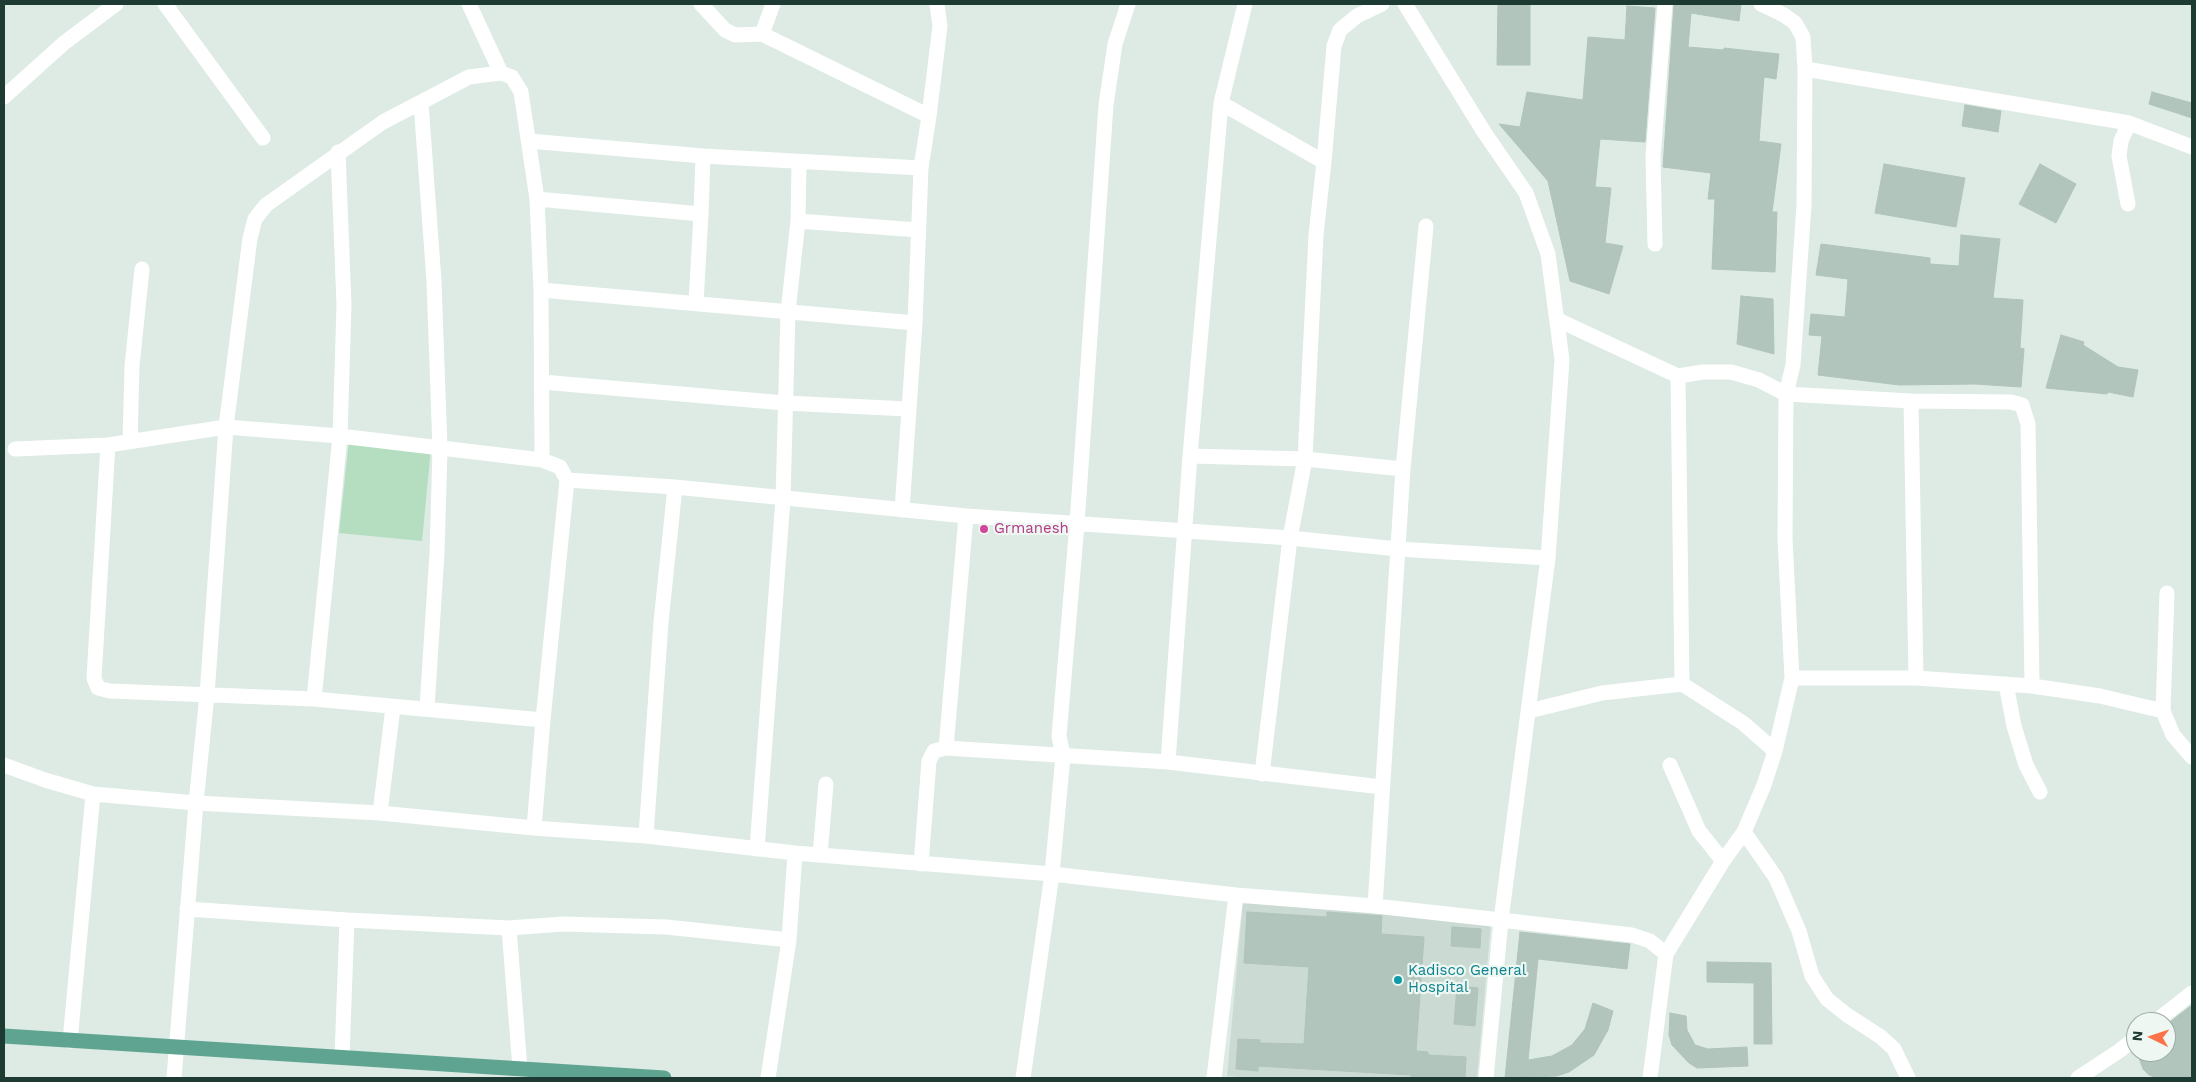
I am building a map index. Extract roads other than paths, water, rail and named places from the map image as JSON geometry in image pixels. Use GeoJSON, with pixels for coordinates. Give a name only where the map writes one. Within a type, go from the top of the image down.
{"type":"FeatureCollection","features":[{"type":"Feature","properties":{"kind":"main road"},"geometry":{"type":"LineString","coordinates":[[4,1036],[342,1057],[527,1072],[664,1078]]}},
{"type":"Feature","properties":{"kind":"street"},"geometry":{"type":"LineString","coordinates":[[4,97],[64,43],[98,9],[116,4]]}},
{"type":"Feature","properties":{"kind":"street"},"geometry":{"type":"LineString","coordinates":[[165,4],[263,138]]}},
{"type":"Feature","properties":{"kind":"street"},"geometry":{"type":"LineString","coordinates":[[469,4],[501,73]]}},
{"type":"Feature","properties":{"kind":"street"},"geometry":{"type":"LineString","coordinates":[[701,4],[725,30],[736,35],[762,34],[929,116]]}},
{"type":"Feature","properties":{"kind":"street"},"geometry":{"type":"LineString","coordinates":[[762,34],[773,4]]}},
{"type":"Feature","properties":{"kind":"street"},"geometry":{"type":"LineString","coordinates":[[902,510],[915,324],[920,168],[929,116],[940,26],[938,4]]}},
{"type":"Feature","properties":{"kind":"street"},"geometry":{"type":"LineString","coordinates":[[1023,1078],[1052,874],[1063,756],[1059,736],[1077,524],[1106,105],[1116,44],[1128,4]]}},
{"type":"Feature","properties":{"kind":"street"},"geometry":{"type":"LineString","coordinates":[[1168,762],[1190,456],[1221,103],[1245,4]]}},
{"type":"Feature","properties":{"kind":"street"},"geometry":{"type":"LineString","coordinates":[[1262,774],[1290,538],[1305,459],[1316,235],[1334,46],[1340,30],[1357,16],[1382,4]]}},
{"type":"Feature","properties":{"kind":"street"},"geometry":{"type":"LineString","coordinates":[[1404,4],[1484,132],[1526,193],[1548,254],[1562,360],[1548,558],[1501,920],[1486,1078]]}},
{"type":"Feature","properties":{"kind":"street"},"geometry":{"type":"LineString","coordinates":[[1655,244],[1653,157],[1665,4]]}},
{"type":"Feature","properties":{"kind":"street"},"geometry":{"type":"LineString","coordinates":[[1650,1078],[1666,954],[1722,861],[1744,832],[1764,785],[1775,751],[1792,678],[1785,539],[1786,394],[1793,365],[1803,214],[1805,69],[1802,37],[1795,23],[1784,15],[1760,4]]}},
{"type":"Feature","properties":{"kind":"street"},"geometry":{"type":"LineString","coordinates":[[1805,69],[2129,123],[2192,146]]}},
{"type":"Feature","properties":{"kind":"street"},"geometry":{"type":"LineString","coordinates":[[174,1078],[196,802],[207,695],[226,427],[250,238],[255,219],[266,205],[338,152],[383,122],[469,77],[501,73],[512,78],[521,92],[537,199],[541,290],[542,460]]}},
{"type":"Feature","properties":{"kind":"street"},"geometry":{"type":"LineString","coordinates":[[421,103],[434,282],[440,449],[437,553],[427,708]]}},
{"type":"Feature","properties":{"kind":"street"},"geometry":{"type":"LineString","coordinates":[[1221,103],[1324,162]]}},
{"type":"Feature","properties":{"kind":"street"},"geometry":{"type":"LineString","coordinates":[[2128,204],[2120,156],[2121,141],[2129,123]]}},
{"type":"Feature","properties":{"kind":"street"},"geometry":{"type":"LineString","coordinates":[[529,140],[799,163],[920,168]]}},
{"type":"Feature","properties":{"kind":"street"},"geometry":{"type":"LineString","coordinates":[[314,699],[340,436],[344,305],[338,152]]}},
{"type":"Feature","properties":{"kind":"street"},"geometry":{"type":"LineString","coordinates":[[696,303],[703,156]]}},
{"type":"Feature","properties":{"kind":"street"},"geometry":{"type":"LineString","coordinates":[[757,849],[783,499],[788,312],[798,221],[799,163]]}},
{"type":"Feature","properties":{"kind":"street"},"geometry":{"type":"LineString","coordinates":[[537,199],[701,214]]}},
{"type":"Feature","properties":{"kind":"street"},"geometry":{"type":"LineString","coordinates":[[798,221],[918,230]]}},
{"type":"Feature","properties":{"kind":"street"},"geometry":{"type":"LineString","coordinates":[[1375,906],[1402,469],[1426,226]]}},
{"type":"Feature","properties":{"kind":"street"},"geometry":{"type":"LineString","coordinates":[[130,442],[132,366],[142,268]]}},
{"type":"Feature","properties":{"kind":"street"},"geometry":{"type":"LineString","coordinates":[[541,290],[915,324]]}},
{"type":"Feature","properties":{"kind":"street"},"geometry":{"type":"LineString","coordinates":[[1558,320],[1678,376],[1703,372],[1731,372],[1760,380],[1786,394],[1911,401],[2011,402],[2022,405],[2028,424],[2032,686]]}},
{"type":"Feature","properties":{"kind":"street"},"geometry":{"type":"LineString","coordinates":[[1678,376],[1682,684]]}},
{"type":"Feature","properties":{"kind":"street"},"geometry":{"type":"LineString","coordinates":[[542,382],[785,403],[908,409]]}},
{"type":"Feature","properties":{"kind":"street"},"geometry":{"type":"LineString","coordinates":[[1911,401],[1916,678]]}},
{"type":"Feature","properties":{"kind":"street"},"geometry":{"type":"LineString","coordinates":[[15,449],[108,445],[226,427],[340,436],[542,460],[560,467],[567,480],[534,828]]}},
{"type":"Feature","properties":{"kind":"street"},"geometry":{"type":"LineString","coordinates":[[108,445],[94,678],[98,688],[110,691],[314,699],[543,720]]}},
{"type":"Feature","properties":{"kind":"street"},"geometry":{"type":"LineString","coordinates":[[1190,456],[1305,459],[1402,469]]}},
{"type":"Feature","properties":{"kind":"street"},"geometry":{"type":"LineString","coordinates":[[567,480],[675,487],[966,516],[1290,538],[1398,549],[1548,558]]}},
{"type":"Feature","properties":{"kind":"street"},"geometry":{"type":"LineString","coordinates":[[646,836],[661,622],[675,487]]}},
{"type":"Feature","properties":{"kind":"street"},"geometry":{"type":"LineString","coordinates":[[946,748],[966,516]]}},
{"type":"Feature","properties":{"kind":"street"},"geometry":{"type":"LineString","coordinates":[[2167,593],[2163,711],[2173,735],[2192,757]]}},
{"type":"Feature","properties":{"kind":"street"},"geometry":{"type":"LineString","coordinates":[[1792,678],[1916,678],[2032,686],[2100,696],[2163,711]]}},
{"type":"Feature","properties":{"kind":"street"},"geometry":{"type":"LineString","coordinates":[[1529,711],[1602,694],[1682,684],[1743,722],[1775,751]]}},
{"type":"Feature","properties":{"kind":"street"},"geometry":{"type":"LineString","coordinates":[[2006,684],[2026,765],[2040,792]]}},
{"type":"Feature","properties":{"kind":"street"},"geometry":{"type":"LineString","coordinates":[[380,813],[393,707]]}},
{"type":"Feature","properties":{"kind":"street"},"geometry":{"type":"LineString","coordinates":[[920,864],[929,761],[934,751],[946,748],[1168,762],[1382,788]]}},
{"type":"Feature","properties":{"kind":"street"},"geometry":{"type":"LineString","coordinates":[[4,765],[44,780],[93,794],[380,813],[534,828],[646,836],[795,853],[1052,874],[1236,895],[1375,906],[1632,934],[1650,941],[1666,954]]}},
{"type":"Feature","properties":{"kind":"street"},"geometry":{"type":"LineString","coordinates":[[1670,765],[1700,831],[1722,861]]}},
{"type":"Feature","properties":{"kind":"street"},"geometry":{"type":"LineString","coordinates":[[820,854],[826,784]]}},
{"type":"Feature","properties":{"kind":"street"},"geometry":{"type":"LineString","coordinates":[[70,1041],[93,794]]}},
{"type":"Feature","properties":{"kind":"street"},"geometry":{"type":"LineString","coordinates":[[1744,832],[1776,878],[1799,931],[1812,976],[1826,999],[1881,1037],[1894,1049],[1908,1078]]}},
{"type":"Feature","properties":{"kind":"street"},"geometry":{"type":"LineString","coordinates":[[768,1078],[789,940],[795,853]]}},
{"type":"Feature","properties":{"kind":"street"},"geometry":{"type":"LineString","coordinates":[[1214,1078],[1236,895]]}},
{"type":"Feature","properties":{"kind":"street"},"geometry":{"type":"LineString","coordinates":[[187,909],[347,920],[509,928],[563,924],[666,927],[789,940]]}},
{"type":"Feature","properties":{"kind":"street"},"geometry":{"type":"LineString","coordinates":[[342,1057],[347,920]]}},
{"type":"Feature","properties":{"kind":"street"},"geometry":{"type":"LineString","coordinates":[[509,928],[527,1072]]}},
{"type":"Feature","properties":{"kind":"street"},"geometry":{"type":"LineString","coordinates":[[2168,1012],[2192,993]]}},
{"type":"Feature","properties":{"kind":"street"},"geometry":{"type":"LineString","coordinates":[[2078,1078],[2126,1046]]}},
{"type":"Feature","properties":{"kind":"place","name":"Grmanesh"},"geometry":{"type":"Point","coordinates":[984,529]}},
{"type":"Feature","properties":{"kind":"place","name":"Kadisco General Hospital"},"geometry":{"type":"Point","coordinates":[1398,980]}}]}
